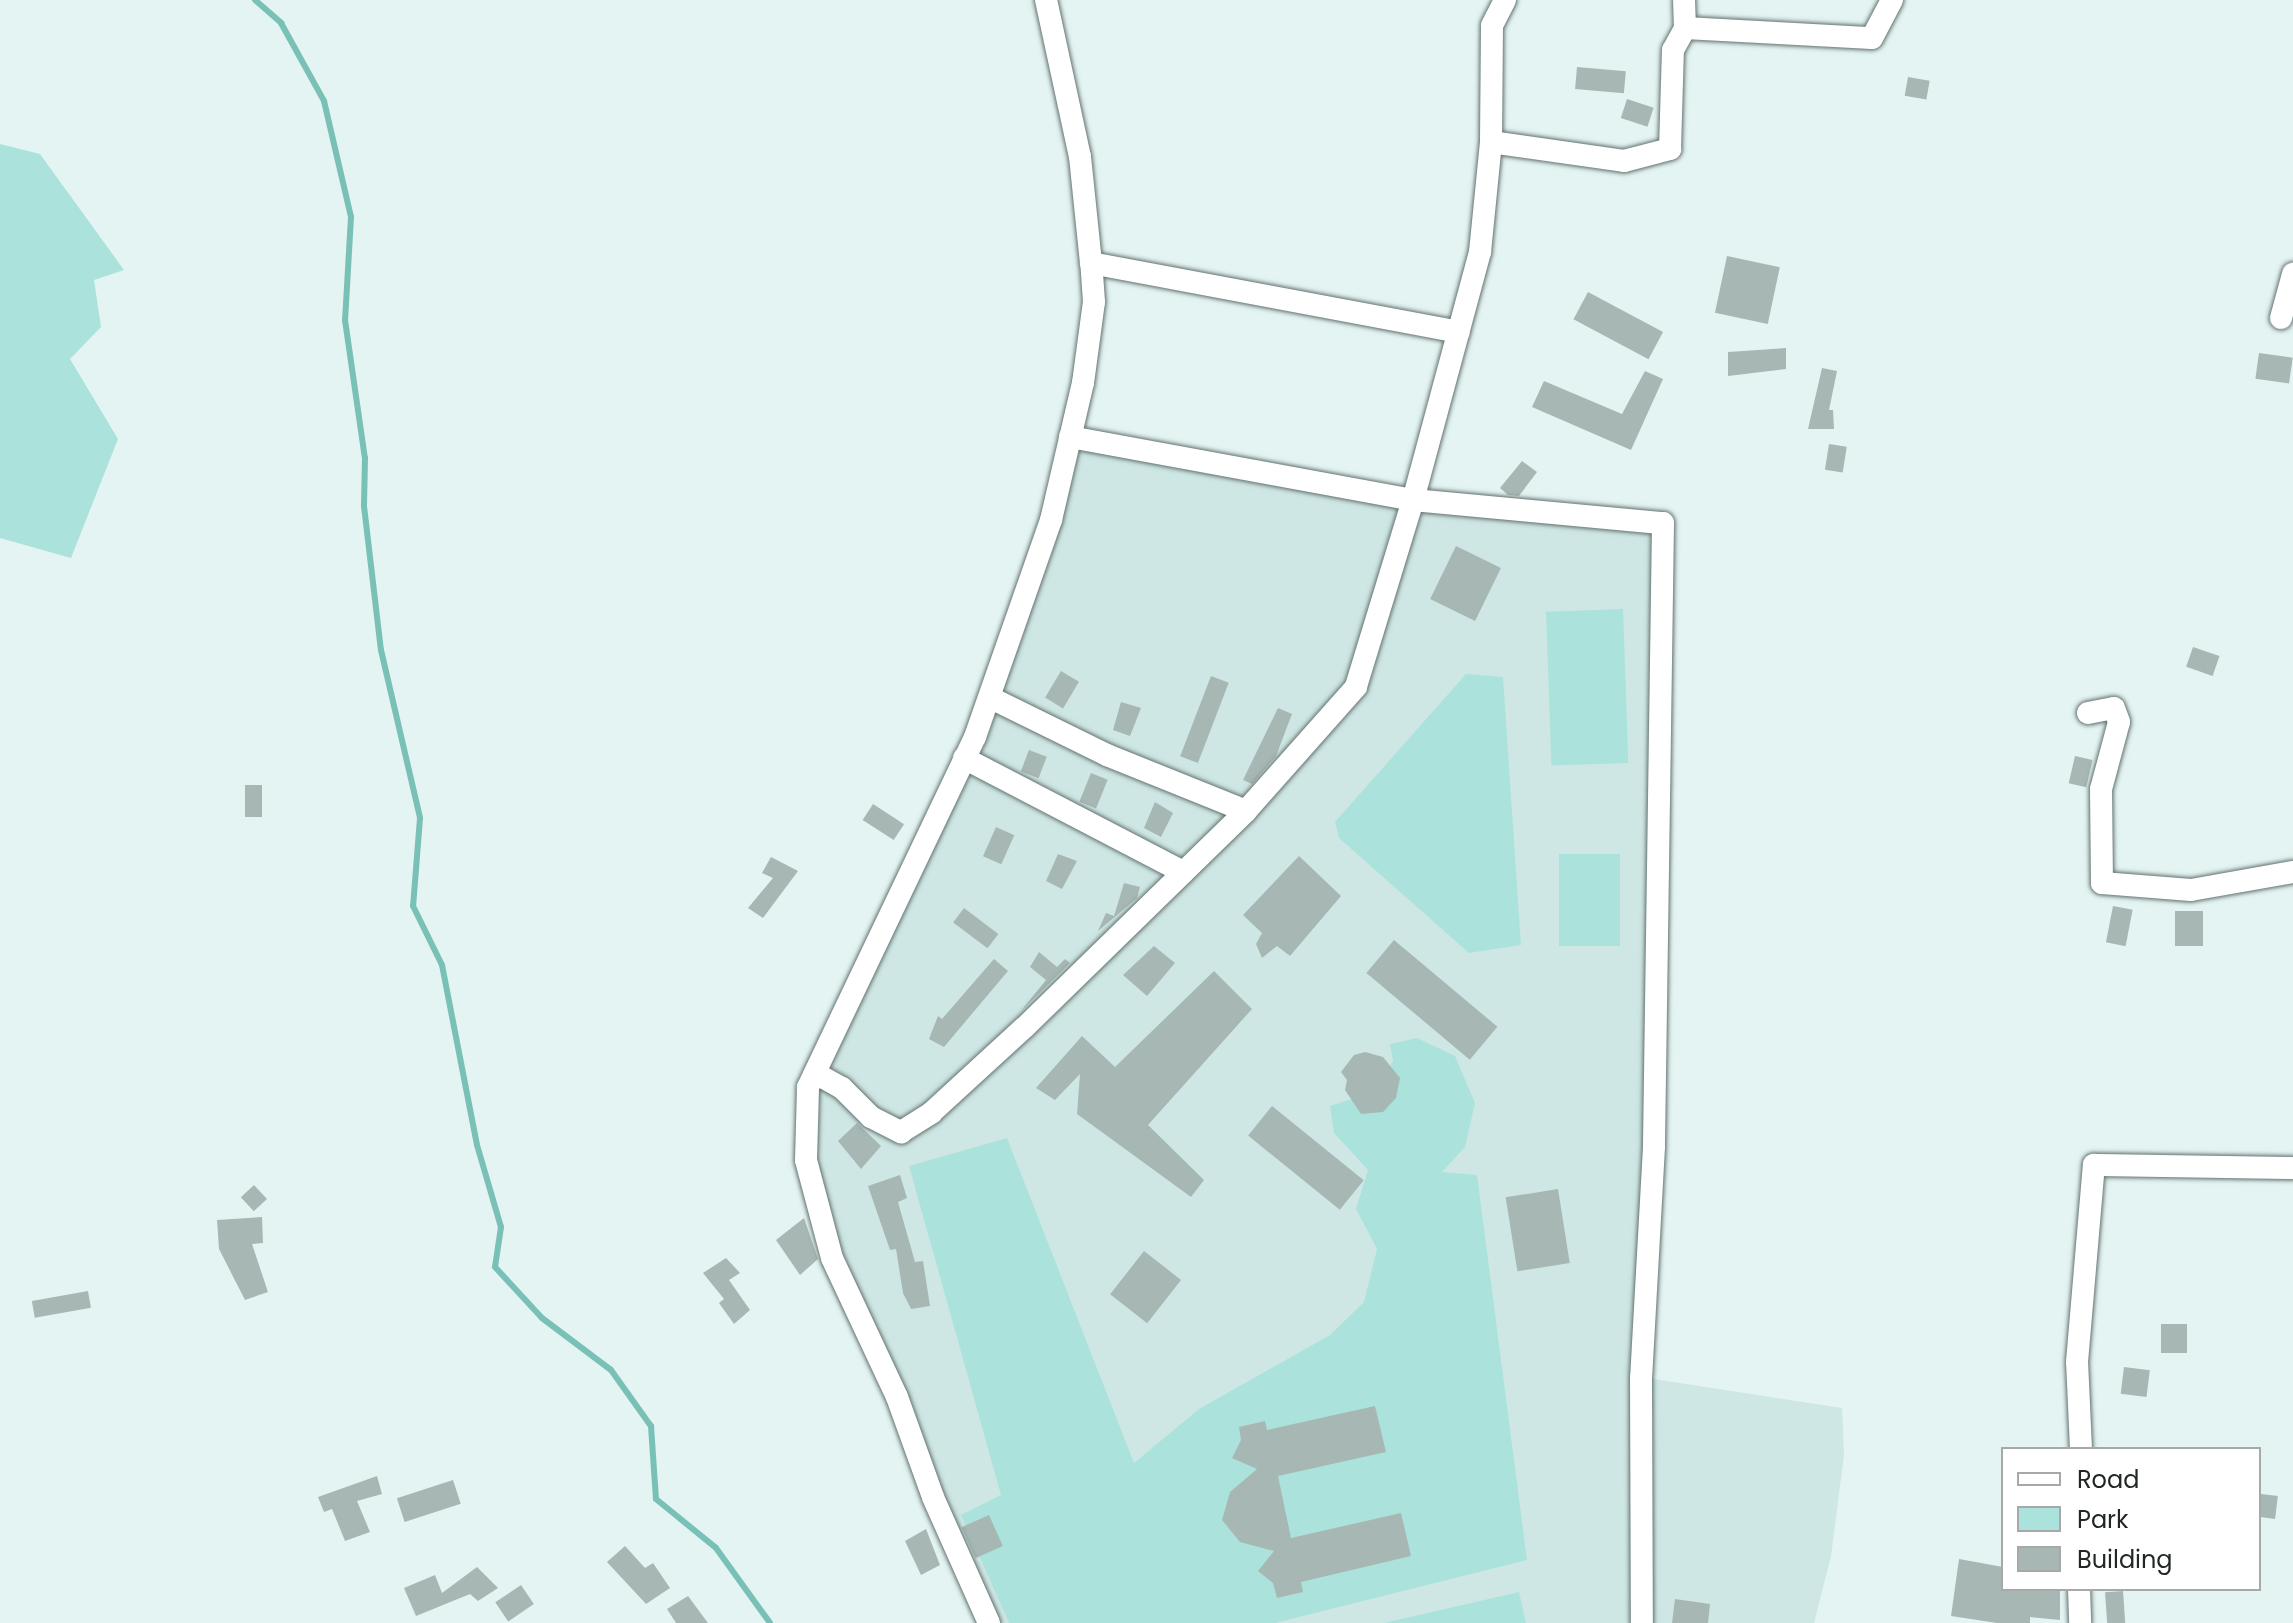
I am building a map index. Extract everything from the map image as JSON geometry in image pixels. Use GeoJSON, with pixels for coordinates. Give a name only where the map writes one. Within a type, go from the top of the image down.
{"type":"FeatureCollection","features":[{"type":"Feature","properties":{"kind":"street"},"geometry":{"type":"LineString","coordinates":[[989,1623],[933,1497],[897,1397],[832,1258],[806,1160],[808,1087],[964,758],[989,697],[1051,520],[1070,437],[1094,302],[1080,157],[1046,0]]}},
{"type":"Feature","properties":{"kind":"street"},"geometry":{"type":"LineString","coordinates":[[815,1073],[842,1088],[871,1117],[901,1132],[931,1113],[1246,811],[1356,687],[1413,500],[1480,252],[1491,142],[1492,26],[1505,0]]}},
{"type":"Feature","properties":{"kind":"street"},"geometry":{"type":"LineString","coordinates":[[1491,142],[1624,161],[1670,149],[1673,50],[1685,28],[1684,0]]}},
{"type":"Feature","properties":{"kind":"street"},"geometry":{"type":"LineString","coordinates":[[1685,28],[1872,38],[1892,0]]}},
{"type":"Feature","properties":{"kind":"street"},"geometry":{"type":"LineString","coordinates":[[1091,263],[1459,332]]}},
{"type":"Feature","properties":{"kind":"street"},"geometry":{"type":"LineString","coordinates":[[2281,318],[2293,274]]}},
{"type":"Feature","properties":{"kind":"street"},"geometry":{"type":"LineString","coordinates":[[1070,437],[1413,500],[1663,523],[1654,1147],[1641,1378],[1642,1623]]}},
{"type":"Feature","properties":{"kind":"street"},"geometry":{"type":"LineString","coordinates":[[989,697],[1107,755],[1246,811]]}},
{"type":"Feature","properties":{"kind":"street"},"geometry":{"type":"LineString","coordinates":[[2088,713],[2114,708],[2119,722],[2101,789],[2102,883],[2191,890],[2293,872]]}},
{"type":"Feature","properties":{"kind":"street"},"geometry":{"type":"LineString","coordinates":[[964,758],[1183,872]]}},
{"type":"Feature","properties":{"kind":"street"},"geometry":{"type":"LineString","coordinates":[[2081,1447],[2077,1362],[2094,1165],[2293,1168]]}},
{"type":"Feature","properties":{"kind":"street"},"geometry":{"type":"LineString","coordinates":[[2079,1591],[2080,1623]]}},
{"type":"Feature","properties":{"kind":"shaded area"},"geometry":{"type":"Polygon","coordinates":[[[1070,437],[1263,473],[1663,523],[1641,1377],[1842,1408],[1844,1455],[1831,1556],[1814,1623],[989,1623],[832,1258],[806,1160],[815,1073],[964,758],[1070,437]]]}},
{"type":"Feature","properties":{"kind":"green space"},"geometry":{"type":"Polygon","coordinates":[[[0,144],[40,154],[124,270],[94,280],[101,327],[70,359],[118,439],[71,558],[0,538],[0,144]]]}},
{"type":"Feature","properties":{"kind":"green space"},"geometry":{"type":"Polygon","coordinates":[[[1623,609],[1628,763],[1551,766],[1546,612],[1623,609]]]}},
{"type":"Feature","properties":{"kind":"green space"},"geometry":{"type":"Polygon","coordinates":[[[1466,674],[1503,677],[1521,945],[1469,953],[1339,838],[1335,822],[1466,674]]]}},
{"type":"Feature","properties":{"kind":"green space"},"geometry":{"type":"Polygon","coordinates":[[[1559,854],[1620,854],[1620,946],[1559,946],[1559,854]]]}},
{"type":"Feature","properties":{"kind":"green space"},"geometry":{"type":"Polygon","coordinates":[[[1417,1038],[1455,1056],[1475,1103],[1465,1147],[1442,1172],[1477,1175],[1527,1560],[1275,1623],[1009,1623],[961,1515],[1001,1495],[909,1166],[1007,1138],[1134,1463],[1199,1409],[1330,1335],[1364,1302],[1377,1249],[1356,1209],[1368,1170],[1334,1133],[1330,1106],[1373,1092],[1393,1061],[1390,1044],[1417,1038]]]}},
{"type":"Feature","properties":{"kind":"green space"},"geometry":{"type":"Polygon","coordinates":[[[1519,1592],[1526,1623],[1384,1623],[1519,1592]]]}},
{"type":"Feature","properties":{"kind":"building"},"geometry":{"type":"Polygon","coordinates":[[[1577,67],[1626,71],[1624,93],[1575,89],[1577,67]]]}},
{"type":"Feature","properties":{"kind":"building"},"geometry":{"type":"Polygon","coordinates":[[[1908,77],[1930,81],[1926,100],[1905,96],[1908,77]]]}},
{"type":"Feature","properties":{"kind":"building"},"geometry":{"type":"Polygon","coordinates":[[[1627,99],[1654,108],[1647,127],[1621,118],[1627,99]]]}},
{"type":"Feature","properties":{"kind":"building"},"geometry":{"type":"Polygon","coordinates":[[[1727,256],[1780,267],[1768,324],[1715,313],[1727,256]]]}},
{"type":"Feature","properties":{"kind":"building"},"geometry":{"type":"Polygon","coordinates":[[[1588,292],[1663,332],[1648,359],[1573,319],[1588,292]]]}},
{"type":"Feature","properties":{"kind":"building"},"geometry":{"type":"Polygon","coordinates":[[[1786,348],[1786,369],[1728,376],[1728,352],[1786,348]]]}},
{"type":"Feature","properties":{"kind":"building"},"geometry":{"type":"Polygon","coordinates":[[[2259,353],[2293,358],[2289,383],[2255,379],[2259,353]]]}},
{"type":"Feature","properties":{"kind":"building"},"geometry":{"type":"Polygon","coordinates":[[[1822,368],[1837,371],[1829,410],[1833,410],[1834,429],[1808,429],[1822,368]]]}},
{"type":"Feature","properties":{"kind":"building"},"geometry":{"type":"Polygon","coordinates":[[[1645,371],[1663,379],[1631,450],[1532,407],[1544,381],[1622,414],[1645,371]]]}},
{"type":"Feature","properties":{"kind":"building"},"geometry":{"type":"Polygon","coordinates":[[[1829,444],[1847,447],[1843,472],[1825,470],[1829,444]]]}},
{"type":"Feature","properties":{"kind":"building"},"geometry":{"type":"Polygon","coordinates":[[[1522,461],[1537,472],[1519,496],[1508,495],[1500,488],[1522,461]]]}},
{"type":"Feature","properties":{"kind":"building"},"geometry":{"type":"Polygon","coordinates":[[[1456,546],[1501,568],[1475,621],[1430,599],[1456,546]]]}},
{"type":"Feature","properties":{"kind":"building"},"geometry":{"type":"Polygon","coordinates":[[[2193,647],[2219,656],[2213,676],[2186,667],[2193,647]]]}},
{"type":"Feature","properties":{"kind":"building"},"geometry":{"type":"Polygon","coordinates":[[[1061,671],[1079,682],[1063,708],[1045,698],[1061,671]]]}},
{"type":"Feature","properties":{"kind":"building"},"geometry":{"type":"Polygon","coordinates":[[[1211,676],[1229,683],[1198,763],[1180,756],[1211,676]]]}},
{"type":"Feature","properties":{"kind":"building"},"geometry":{"type":"Polygon","coordinates":[[[1121,702],[1141,708],[1130,736],[1113,730],[1121,702]]]}},
{"type":"Feature","properties":{"kind":"building"},"geometry":{"type":"Polygon","coordinates":[[[1278,708],[1292,714],[1276,756],[1252,784],[1243,780],[1278,708]]]}},
{"type":"Feature","properties":{"kind":"building"},"geometry":{"type":"Polygon","coordinates":[[[1029,750],[1047,757],[1038,778],[1021,771],[1029,750]]]}},
{"type":"Feature","properties":{"kind":"building"},"geometry":{"type":"Polygon","coordinates":[[[2075,756],[2093,760],[2086,787],[2069,783],[2075,756]]]}},
{"type":"Feature","properties":{"kind":"building"},"geometry":{"type":"Polygon","coordinates":[[[1091,773],[1108,780],[1096,808],[1079,802],[1091,773]]]}},
{"type":"Feature","properties":{"kind":"building"},"geometry":{"type":"Polygon","coordinates":[[[245,785],[262,785],[262,817],[245,817],[245,785]]]}},
{"type":"Feature","properties":{"kind":"building"},"geometry":{"type":"Polygon","coordinates":[[[1155,802],[1173,813],[1161,837],[1144,828],[1155,802]]]}},
{"type":"Feature","properties":{"kind":"building"},"geometry":{"type":"Polygon","coordinates":[[[873,804],[904,824],[894,840],[863,820],[873,804]]]}},
{"type":"Feature","properties":{"kind":"building"},"geometry":{"type":"Polygon","coordinates":[[[996,827],[1014,835],[1001,864],[983,856],[996,827]]]}},
{"type":"Feature","properties":{"kind":"building"},"geometry":{"type":"Polygon","coordinates":[[[1058,854],[1077,861],[1062,889],[1046,881],[1058,854]]]}},
{"type":"Feature","properties":{"kind":"building"},"geometry":{"type":"Polygon","coordinates":[[[1299,856],[1341,896],[1290,956],[1277,946],[1262,958],[1256,944],[1262,933],[1243,915],[1299,856]]]}},
{"type":"Feature","properties":{"kind":"building"},"geometry":{"type":"Polygon","coordinates":[[[771,857],[798,871],[763,918],[748,908],[773,878],[762,873],[771,857]]]}},
{"type":"Feature","properties":{"kind":"building"},"geometry":{"type":"Polygon","coordinates":[[[1124,883],[1140,887],[1137,898],[1098,931],[1106,913],[1114,916],[1124,883]]]}},
{"type":"Feature","properties":{"kind":"building"},"geometry":{"type":"Polygon","coordinates":[[[2113,906],[2133,910],[2126,946],[2106,942],[2113,906]]]}},
{"type":"Feature","properties":{"kind":"building"},"geometry":{"type":"Polygon","coordinates":[[[964,908],[998,934],[988,948],[953,922],[964,908]]]}},
{"type":"Feature","properties":{"kind":"building"},"geometry":{"type":"Polygon","coordinates":[[[2175,911],[2203,911],[2203,946],[2175,946],[2175,911]]]}},
{"type":"Feature","properties":{"kind":"building"},"geometry":{"type":"Polygon","coordinates":[[[1394,940],[1497,1027],[1470,1060],[1366,973],[1394,940]]]}},
{"type":"Feature","properties":{"kind":"building"},"geometry":{"type":"Polygon","coordinates":[[[1154,946],[1175,963],[1147,996],[1123,975],[1154,946]]]}},
{"type":"Feature","properties":{"kind":"building"},"geometry":{"type":"Polygon","coordinates":[[[1039,952],[1057,967],[1065,959],[1070,963],[1021,1011],[1046,980],[1030,967],[1039,952]]]}},
{"type":"Feature","properties":{"kind":"building"},"geometry":{"type":"Polygon","coordinates":[[[994,959],[1008,971],[944,1047],[929,1039],[938,1016],[942,1019],[994,959]]]}},
{"type":"Feature","properties":{"kind":"building"},"geometry":{"type":"Polygon","coordinates":[[[1214,971],[1252,1009],[1148,1125],[1204,1180],[1191,1197],[1077,1114],[1080,1074],[1055,1100],[1036,1088],[1082,1036],[1115,1067],[1214,971]]]}},
{"type":"Feature","properties":{"kind":"building"},"geometry":{"type":"Polygon","coordinates":[[[1365,1052],[1383,1057],[1400,1078],[1396,1098],[1383,1112],[1361,1114],[1345,1090],[1347,1080],[1341,1072],[1354,1055],[1365,1052]]]}},
{"type":"Feature","properties":{"kind":"building"},"geometry":{"type":"Polygon","coordinates":[[[1272,1106],[1364,1180],[1340,1210],[1248,1136],[1272,1106]]]}},
{"type":"Feature","properties":{"kind":"building"},"geometry":{"type":"Polygon","coordinates":[[[857,1123],[881,1146],[861,1169],[838,1141],[857,1123]]]}},
{"type":"Feature","properties":{"kind":"building"},"geometry":{"type":"Polygon","coordinates":[[[900,1175],[907,1198],[898,1202],[915,1262],[923,1261],[930,1306],[911,1309],[903,1293],[896,1249],[890,1250],[868,1186],[900,1175]]]}},
{"type":"Feature","properties":{"kind":"building"},"geometry":{"type":"Polygon","coordinates":[[[254,1185],[267,1199],[254,1211],[241,1197],[254,1185]]]}},
{"type":"Feature","properties":{"kind":"building"},"geometry":{"type":"Polygon","coordinates":[[[1558,1189],[1570,1263],[1517,1271],[1506,1197],[1558,1189]]]}},
{"type":"Feature","properties":{"kind":"building"},"geometry":{"type":"Polygon","coordinates":[[[262,1217],[263,1243],[252,1244],[268,1292],[245,1300],[219,1249],[217,1220],[262,1217]]]}},
{"type":"Feature","properties":{"kind":"building"},"geometry":{"type":"Polygon","coordinates":[[[804,1218],[818,1259],[800,1275],[776,1240],[804,1218]]]}},
{"type":"Feature","properties":{"kind":"building"},"geometry":{"type":"Polygon","coordinates":[[[1144,1251],[1181,1280],[1147,1323],[1110,1294],[1144,1251]]]}},
{"type":"Feature","properties":{"kind":"building"},"geometry":{"type":"Polygon","coordinates":[[[726,1258],[740,1273],[729,1280],[750,1310],[734,1324],[719,1303],[724,1299],[703,1273],[726,1258]]]}},
{"type":"Feature","properties":{"kind":"building"},"geometry":{"type":"Polygon","coordinates":[[[88,1291],[91,1308],[35,1318],[32,1301],[88,1291]]]}},
{"type":"Feature","properties":{"kind":"building"},"geometry":{"type":"Polygon","coordinates":[[[2161,1324],[2187,1324],[2187,1353],[2161,1353],[2161,1324]]]}},
{"type":"Feature","properties":{"kind":"building"},"geometry":{"type":"Polygon","coordinates":[[[2124,1367],[2150,1370],[2147,1397],[2121,1394],[2124,1367]]]}},
{"type":"Feature","properties":{"kind":"building"},"geometry":{"type":"Polygon","coordinates":[[[1375,1406],[1386,1452],[1278,1476],[1291,1538],[1401,1513],[1411,1556],[1301,1582],[1303,1592],[1277,1598],[1273,1583],[1258,1571],[1274,1551],[1240,1542],[1222,1520],[1230,1492],[1257,1469],[1232,1458],[1241,1440],[1239,1427],[1265,1421],[1267,1430],[1375,1406]]]}},
{"type":"Feature","properties":{"kind":"building"},"geometry":{"type":"Polygon","coordinates":[[[377,1476],[382,1494],[357,1501],[370,1532],[345,1541],[332,1509],[324,1512],[318,1497],[377,1476]]]}},
{"type":"Feature","properties":{"kind":"building"},"geometry":{"type":"Polygon","coordinates":[[[453,1480],[461,1504],[405,1522],[397,1498],[453,1480]]]}},
{"type":"Feature","properties":{"kind":"building"},"geometry":{"type":"Polygon","coordinates":[[[2261,1494],[2278,1496],[2275,1519],[2261,1517],[2261,1494]]]}},
{"type":"Feature","properties":{"kind":"building"},"geometry":{"type":"Polygon","coordinates":[[[989,1515],[1003,1546],[975,1558],[962,1527],[989,1515]]]}},
{"type":"Feature","properties":{"kind":"building"},"geometry":{"type":"Polygon","coordinates":[[[926,1529],[940,1565],[921,1575],[905,1541],[926,1529]]]}},
{"type":"Feature","properties":{"kind":"building"},"geometry":{"type":"Polygon","coordinates":[[[625,1546],[645,1568],[653,1563],[670,1588],[646,1604],[607,1562],[625,1546]]]}},
{"type":"Feature","properties":{"kind":"building"},"geometry":{"type":"Polygon","coordinates":[[[1959,1559],[2001,1567],[2001,1591],[2060,1591],[2060,1620],[2030,1617],[2030,1623],[1997,1623],[1951,1616],[1959,1559]]]}},
{"type":"Feature","properties":{"kind":"building"},"geometry":{"type":"Polygon","coordinates":[[[477,1567],[498,1588],[478,1601],[470,1594],[416,1616],[404,1588],[435,1575],[442,1593],[477,1567]]]}},
{"type":"Feature","properties":{"kind":"building"},"geometry":{"type":"Polygon","coordinates":[[[521,1585],[534,1604],[508,1621],[495,1602],[521,1585]]]}},
{"type":"Feature","properties":{"kind":"building"},"geometry":{"type":"Polygon","coordinates":[[[2123,1591],[2125,1623],[2107,1623],[2105,1592],[2123,1591]]]}},
{"type":"Feature","properties":{"kind":"building"},"geometry":{"type":"Polygon","coordinates":[[[688,1596],[708,1623],[676,1623],[667,1609],[688,1596]]]}},
{"type":"Feature","properties":{"kind":"building"},"geometry":{"type":"Polygon","coordinates":[[[1675,1599],[1710,1604],[1708,1623],[1672,1623],[1675,1599]]]}},
{"type":"Feature","properties":{"kind":"waterway"},"geometry":{"type":"LineString","coordinates":[[255,0],[281,23],[324,101],[351,217],[345,320],[365,458],[364,506],[381,650],[420,818],[413,906],[442,965],[477,1145],[501,1227],[495,1267],[542,1318],[611,1370],[651,1426],[656,1499],[716,1548],[770,1623]]}}]}
